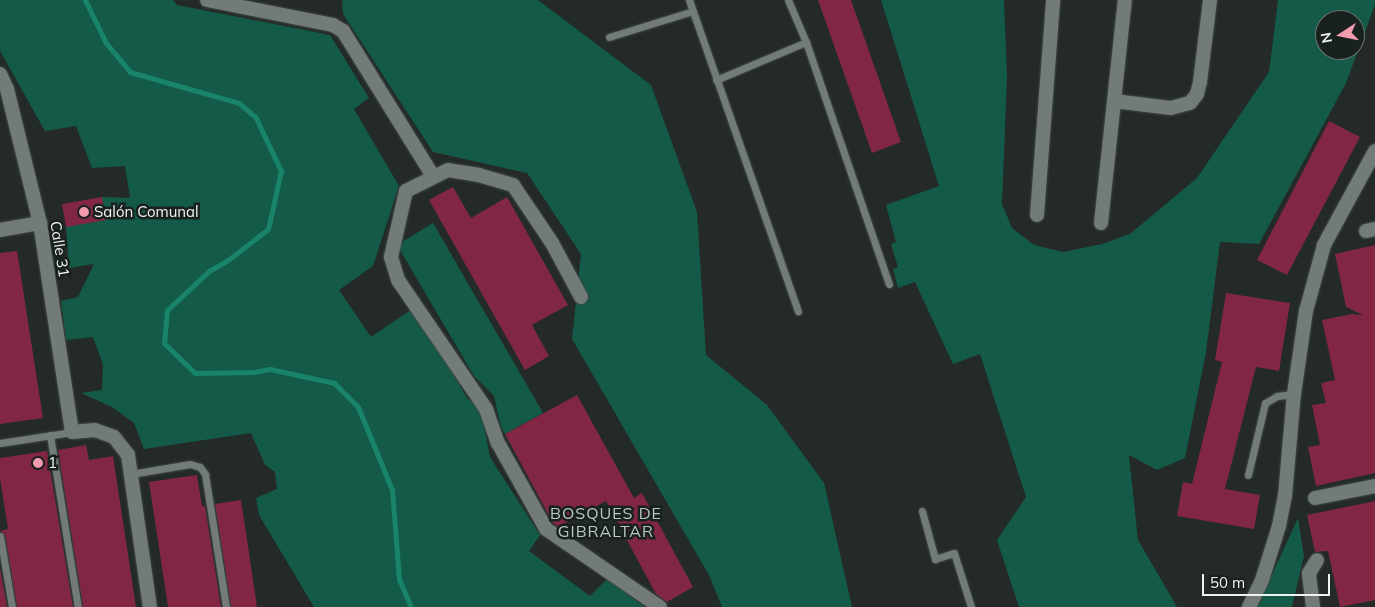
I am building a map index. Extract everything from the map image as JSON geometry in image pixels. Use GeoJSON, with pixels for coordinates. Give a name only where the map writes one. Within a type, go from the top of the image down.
{"type":"FeatureCollection","features":[{"type":"Feature","properties":{"kind":"street"},"geometry":{"type":"LineString","coordinates":[[207,0],[333,24],[343,31],[433,176]]}},
{"type":"Feature","properties":{"kind":"street"},"geometry":{"type":"LineString","coordinates":[[1037,215],[1053,0]]}},
{"type":"Feature","properties":{"kind":"street"},"geometry":{"type":"LineString","coordinates":[[1101,223],[1125,0]]}},
{"type":"Feature","properties":{"kind":"street"},"geometry":{"type":"LineString","coordinates":[[1114,101],[1171,108],[1190,103],[1198,94],[1210,0]]}},
{"type":"Feature","properties":{"kind":"street","name":"Calle 31"},"geometry":{"type":"LineString","coordinates":[[0,74],[6,89],[40,223],[72,432]]}},
{"type":"Feature","properties":{"kind":"street"},"geometry":{"type":"LineString","coordinates":[[1249,607],[1262,580],[1279,526],[1285,496],[1294,394],[1306,311],[1324,245],[1375,151]]}},
{"type":"Feature","properties":{"kind":"street"},"geometry":{"type":"LineString","coordinates":[[581,297],[552,243],[513,185],[479,175],[448,170],[406,191],[391,257],[398,280],[486,409],[498,443],[546,529],[660,607]]}},
{"type":"Feature","properties":{"kind":"street"},"geometry":{"type":"LineString","coordinates":[[0,230],[40,223]]}},
{"type":"Feature","properties":{"kind":"street"},"geometry":{"type":"LineString","coordinates":[[72,432],[96,430],[114,437],[128,455],[150,607]]}},
{"type":"Feature","properties":{"kind":"street"},"geometry":{"type":"LineString","coordinates":[[1315,498],[1375,486]]}},
{"type":"Feature","properties":{"kind":"street"},"geometry":{"type":"LineString","coordinates":[[1313,607],[1309,573],[1317,560]]}},
{"type":"Feature","properties":{"kind":"lane"},"geometry":{"type":"LineString","coordinates":[[688,0],[798,312]]}},
{"type":"Feature","properties":{"kind":"lane"},"geometry":{"type":"LineString","coordinates":[[788,0],[806,42],[888,284]]}},
{"type":"Feature","properties":{"kind":"lane"},"geometry":{"type":"LineString","coordinates":[[609,37],[693,11]]}},
{"type":"Feature","properties":{"kind":"lane"},"geometry":{"type":"LineString","coordinates":[[716,80],[806,42]]}},
{"type":"Feature","properties":{"kind":"lane"},"geometry":{"type":"LineString","coordinates":[[1248,475],[1265,403],[1277,396],[1294,394]]}},
{"type":"Feature","properties":{"kind":"lane"},"geometry":{"type":"LineString","coordinates":[[0,443],[72,432]]}},
{"type":"Feature","properties":{"kind":"lane"},"geometry":{"type":"LineString","coordinates":[[50,435],[78,607]]}},
{"type":"Feature","properties":{"kind":"lane"},"geometry":{"type":"LineString","coordinates":[[131,474],[190,464],[200,467],[205,474],[226,607]]}},
{"type":"Feature","properties":{"kind":"lane"},"geometry":{"type":"LineString","coordinates":[[922,511],[935,559],[954,553],[971,607]]}},
{"type":"Feature","properties":{"kind":"lane"},"geometry":{"type":"LineString","coordinates":[[0,536],[12,607]]}},
{"type":"Feature","properties":{"kind":"green space"},"geometry":{"type":"Polygon","coordinates":[[[0,0],[173,0],[177,5],[330,35],[369,98],[354,109],[399,186],[373,266],[339,290],[371,337],[415,307],[467,398],[481,409],[490,457],[540,535],[529,551],[590,596],[607,579],[645,607],[314,607],[259,515],[256,498],[277,489],[275,472],[265,465],[251,433],[144,449],[134,423],[112,407],[81,393],[102,390],[103,365],[93,337],[66,340],[61,301],[78,297],[94,264],[69,268],[66,227],[102,197],[130,198],[125,166],[92,168],[76,126],[45,131],[0,51],[0,0]]]}},
{"type":"Feature","properties":{"kind":"green space"},"geometry":{"type":"Polygon","coordinates":[[[342,0],[538,0],[651,85],[697,212],[706,355],[767,405],[824,483],[852,607],[722,607],[709,575],[572,339],[581,254],[527,173],[433,152],[343,14],[342,0]]]}},
{"type":"Feature","properties":{"kind":"green space"},"geometry":{"type":"Polygon","coordinates":[[[881,0],[1004,0],[1007,77],[1002,204],[1012,228],[1034,245],[1063,252],[1102,244],[1130,234],[1197,178],[1269,72],[1278,0],[1375,0],[1365,32],[1365,10],[1315,10],[1315,60],[1355,60],[1346,83],[1259,244],[1220,242],[1206,352],[1185,458],[1157,470],[1129,455],[1138,540],[1177,607],[1019,607],[997,540],[1026,497],[980,354],[953,364],[915,282],[898,288],[893,269],[898,267],[891,244],[896,242],[886,205],[939,186],[881,0]]]}},
{"type":"Feature","properties":{"kind":"green space"},"geometry":{"type":"Polygon","coordinates":[[[433,223],[543,413],[505,434],[501,427],[494,396],[474,376],[397,245],[433,223]]]}},
{"type":"Feature","properties":{"kind":"green space"},"geometry":{"type":"Polygon","coordinates":[[[1298,518],[1304,556],[1292,607],[1257,607],[1298,518]]]}},
{"type":"Feature","properties":{"kind":"building"},"geometry":{"type":"Polygon","coordinates":[[[818,0],[851,0],[901,142],[872,153],[818,0]]]}},
{"type":"Feature","properties":{"kind":"building"},"geometry":{"type":"Polygon","coordinates":[[[1329,121],[1360,137],[1287,275],[1257,260],[1329,121]]]}},
{"type":"Feature","properties":{"kind":"building"},"geometry":{"type":"Polygon","coordinates":[[[453,187],[471,218],[507,197],[568,305],[532,325],[549,356],[525,370],[429,200],[453,187]]]}},
{"type":"Feature","properties":{"kind":"building","name":"Salón Comunal"},"geometry":{"type":"Polygon","coordinates":[[[102,197],[106,220],[66,227],[62,204],[102,197]]]}},
{"type":"Feature","properties":{"kind":"building"},"geometry":{"type":"Polygon","coordinates":[[[1375,245],[1375,473],[1316,486],[1308,447],[1320,445],[1312,405],[1326,403],[1321,383],[1335,380],[1322,320],[1352,314],[1363,315],[1346,307],[1335,254],[1375,245]]]}},
{"type":"Feature","properties":{"kind":"building"},"geometry":{"type":"Polygon","coordinates":[[[17,251],[43,418],[0,424],[0,253],[17,251]]]}},
{"type":"Feature","properties":{"kind":"building"},"geometry":{"type":"Polygon","coordinates":[[[1226,293],[1290,303],[1279,371],[1256,367],[1225,489],[1260,495],[1254,529],[1177,516],[1183,482],[1192,484],[1222,362],[1215,360],[1226,293]]]}},
{"type":"Feature","properties":{"kind":"building"},"geometry":{"type":"Polygon","coordinates":[[[577,395],[634,498],[642,493],[693,587],[667,602],[656,594],[606,501],[558,527],[553,523],[505,434],[577,395]]]}},
{"type":"Feature","properties":{"kind":"building"},"geometry":{"type":"Polygon","coordinates":[[[86,445],[89,460],[113,456],[136,607],[83,607],[58,450],[86,445]]]}},
{"type":"Feature","properties":{"kind":"building"},"geometry":{"type":"Polygon","coordinates":[[[47,451],[73,607],[17,607],[5,535],[0,531],[8,529],[0,478],[0,458],[47,451]]]}},
{"type":"Feature","properties":{"kind":"building"},"geometry":{"type":"Polygon","coordinates":[[[197,475],[202,506],[205,506],[221,607],[168,607],[149,482],[197,475]]]}},
{"type":"Feature","properties":{"kind":"building"},"geometry":{"type":"Polygon","coordinates":[[[241,500],[257,607],[231,607],[215,504],[241,500]]]}},
{"type":"Feature","properties":{"kind":"building"},"geometry":{"type":"Polygon","coordinates":[[[1375,501],[1375,600],[1340,607],[1328,551],[1315,552],[1307,515],[1375,501]]]}},
{"type":"Feature","properties":{"kind":"building"},"geometry":{"type":"Polygon","coordinates":[[[0,568],[7,607],[0,607],[0,568]]]}},
{"type":"Feature","properties":{"kind":"waterway"},"geometry":{"type":"LineString","coordinates":[[85,0],[106,43],[130,72],[239,103],[256,118],[281,171],[268,229],[228,260],[209,271],[167,310],[164,343],[195,373],[254,372],[270,369],[334,383],[358,407],[392,490],[399,579],[411,607]]}},
{"type":"Feature","properties":{"kind":"place","name":"Salón Comunal"},"geometry":{"type":"Point","coordinates":[84,212]}},
{"type":"Feature","properties":{"kind":"place","name":"1"},"geometry":{"type":"Point","coordinates":[38,463]}},
{"type":"Feature","properties":{"kind":"district","name":"BOSQUES DE GIBRALTAR"},"geometry":{"type":"Point","coordinates":[606,522]}}]}
